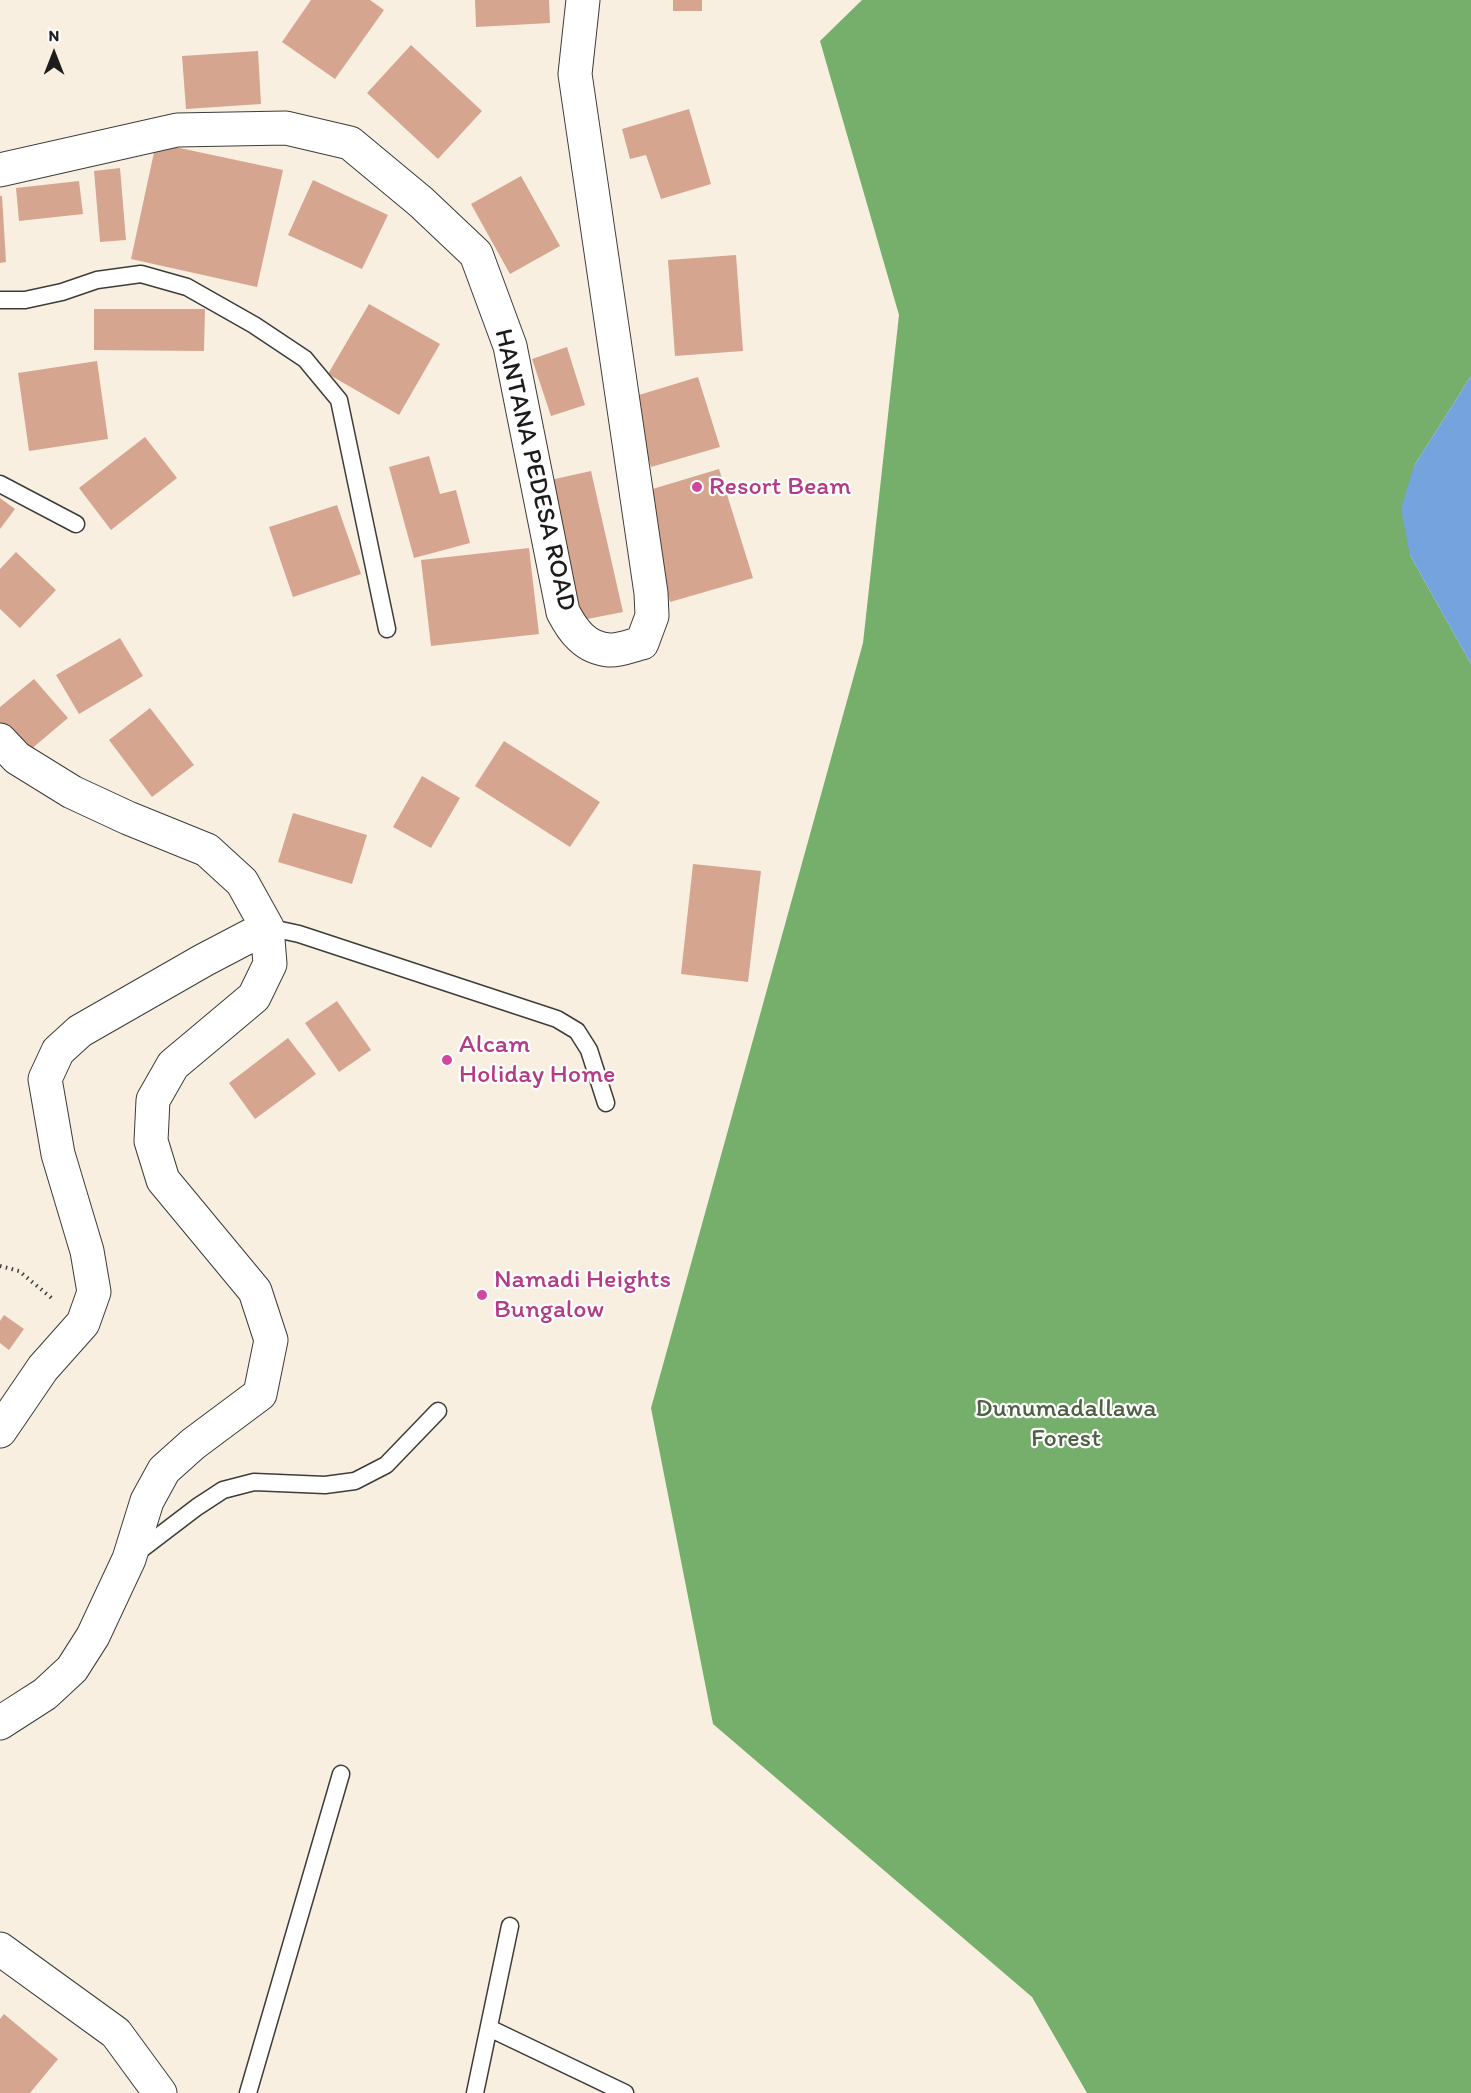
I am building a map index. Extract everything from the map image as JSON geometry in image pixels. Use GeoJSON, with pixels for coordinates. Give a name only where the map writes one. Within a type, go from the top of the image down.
{"type":"FeatureCollection","features":[{"type":"Feature","properties":{"kind":"street","name":"HANTANA PEDESA ROAD"},"geometry":{"type":"LineString","coordinates":[[0,170],[177,130],[286,128],[350,143],[421,202],[476,254],[510,346],[564,612],[572,629],[585,642],[610,650],[642,643],[652,616],[651,593],[575,74],[583,0]]}},
{"type":"Feature","properties":{"kind":"street"},"geometry":{"type":"LineString","coordinates":[[0,740],[17,758],[72,792],[207,850],[242,882],[267,927],[270,964],[254,997],[173,1065],[153,1100],[151,1141],[163,1180],[255,1291],[271,1340],[260,1394],[193,1444],[164,1470],[147,1501],[129,1559],[93,1636],[72,1669],[45,1694],[0,1723]]}},
{"type":"Feature","properties":{"kind":"street"},"geometry":{"type":"LineString","coordinates":[[0,1431],[44,1368],[83,1323],[94,1292],[87,1251],[58,1154],[45,1079],[58,1051],[80,1031],[267,927]]}},
{"type":"Feature","properties":{"kind":"street"},"geometry":{"type":"LineString","coordinates":[[0,1949],[116,2033],[160,2093]]}},
{"type":"Feature","properties":{"kind":"lane"},"geometry":{"type":"LineString","coordinates":[[0,300],[25,300],[62,292],[96,280],[141,274],[187,287],[254,325],[305,359],[339,400],[387,629]]}},
{"type":"Feature","properties":{"kind":"lane"},"geometry":{"type":"LineString","coordinates":[[0,484],[76,524]]}},
{"type":"Feature","properties":{"kind":"lane"},"geometry":{"type":"LineString","coordinates":[[267,927],[299,934],[556,1019],[577,1031],[590,1050],[606,1103]]}},
{"type":"Feature","properties":{"kind":"lane"},"geometry":{"type":"LineString","coordinates":[[129,1559],[223,1490],[254,1482],[325,1485],[355,1481],[387,1465],[438,1411]]}},
{"type":"Feature","properties":{"kind":"lane"},"geometry":{"type":"LineString","coordinates":[[248,2093],[341,1774]]}},
{"type":"Feature","properties":{"kind":"lane"},"geometry":{"type":"LineString","coordinates":[[475,2093],[510,1926]]}},
{"type":"Feature","properties":{"kind":"lane"},"geometry":{"type":"LineString","coordinates":[[489,2028],[625,2093]]}},
{"type":"Feature","properties":{"kind":"path"},"geometry":{"type":"LineString","coordinates":[[0,1266],[19,1271],[83,1323]]}},
{"type":"Feature","properties":{"kind":"green space","name":"Dunumadallawa Forest"},"geometry":{"type":"Polygon","coordinates":[[[862,0],[1471,0],[1471,376],[1414,466],[1410,555],[1471,664],[1471,2093],[1087,2093],[1032,1997],[713,1724],[651,1408],[863,643],[899,315],[820,41],[862,0]]]}},
{"type":"Feature","properties":{"kind":"water"},"geometry":{"type":"Polygon","coordinates":[[[1471,376],[1471,664],[1410,555],[1401,509],[1414,466],[1471,376]]]}},
{"type":"Feature","properties":{"kind":"building"},"geometry":{"type":"Polygon","coordinates":[[[311,0],[370,0],[384,10],[335,79],[282,42],[311,0]]]}},
{"type":"Feature","properties":{"kind":"building"},"geometry":{"type":"Polygon","coordinates":[[[475,0],[549,0],[550,23],[476,27],[475,0]]]}},
{"type":"Feature","properties":{"kind":"building"},"geometry":{"type":"Polygon","coordinates":[[[673,0],[702,0],[702,11],[673,11],[673,0]]]}},
{"type":"Feature","properties":{"kind":"building"},"geometry":{"type":"Polygon","coordinates":[[[411,45],[482,111],[438,159],[367,93],[411,45]]]}},
{"type":"Feature","properties":{"kind":"building"},"geometry":{"type":"Polygon","coordinates":[[[258,51],[261,104],[186,109],[182,56],[258,51]]]}},
{"type":"Feature","properties":{"kind":"building"},"geometry":{"type":"Polygon","coordinates":[[[689,109],[711,184],[661,199],[646,155],[630,159],[622,129],[689,109]]]}},
{"type":"Feature","properties":{"kind":"building"},"geometry":{"type":"Polygon","coordinates":[[[156,143],[283,170],[257,287],[131,259],[156,143]]]}},
{"type":"Feature","properties":{"kind":"building"},"geometry":{"type":"Polygon","coordinates":[[[120,168],[126,240],[100,242],[94,171],[120,168]]]}},
{"type":"Feature","properties":{"kind":"building"},"geometry":{"type":"Polygon","coordinates":[[[521,176],[560,246],[510,274],[471,204],[521,176]]]}},
{"type":"Feature","properties":{"kind":"building"},"geometry":{"type":"Polygon","coordinates":[[[313,180],[388,215],[362,269],[288,235],[313,180]]]}},
{"type":"Feature","properties":{"kind":"building"},"geometry":{"type":"Polygon","coordinates":[[[79,181],[83,214],[19,221],[16,188],[79,181]]]}},
{"type":"Feature","properties":{"kind":"building"},"geometry":{"type":"Polygon","coordinates":[[[0,196],[2,196],[6,262],[0,263],[0,196]]]}},
{"type":"Feature","properties":{"kind":"building"},"geometry":{"type":"Polygon","coordinates":[[[736,255],[743,351],[675,356],[668,260],[736,255]]]}},
{"type":"Feature","properties":{"kind":"building"},"geometry":{"type":"Polygon","coordinates":[[[369,304],[440,344],[399,415],[328,374],[369,304]]]}},
{"type":"Feature","properties":{"kind":"building"},"geometry":{"type":"Polygon","coordinates":[[[94,309],[205,309],[204,351],[94,350],[94,309]]]}},
{"type":"Feature","properties":{"kind":"building"},"geometry":{"type":"Polygon","coordinates":[[[567,347],[585,405],[551,416],[532,359],[567,347]]]}},
{"type":"Feature","properties":{"kind":"building"},"geometry":{"type":"Polygon","coordinates":[[[97,361],[108,439],[29,451],[18,373],[97,361]]]}},
{"type":"Feature","properties":{"kind":"building"},"geometry":{"type":"Polygon","coordinates":[[[698,377],[720,447],[651,467],[629,398],[698,377]]]}},
{"type":"Feature","properties":{"kind":"building"},"geometry":{"type":"Polygon","coordinates":[[[145,437],[177,478],[111,530],[79,488],[145,437]]]}},
{"type":"Feature","properties":{"kind":"building"},"geometry":{"type":"Polygon","coordinates":[[[429,456],[440,494],[456,490],[470,543],[414,558],[389,467],[429,456]]]}},
{"type":"Feature","properties":{"kind":"building"},"geometry":{"type":"Polygon","coordinates":[[[719,469],[753,578],[670,602],[636,494],[719,469]]]}},
{"type":"Feature","properties":{"kind":"building"},"geometry":{"type":"Polygon","coordinates":[[[591,471],[623,612],[577,621],[546,481],[591,471]]]}},
{"type":"Feature","properties":{"kind":"building"},"geometry":{"type":"Polygon","coordinates":[[[0,498],[15,509],[0,529],[0,498]]]}},
{"type":"Feature","properties":{"kind":"building"},"geometry":{"type":"Polygon","coordinates":[[[337,505],[361,574],[293,597],[269,527],[337,505]]]}},
{"type":"Feature","properties":{"kind":"building"},"geometry":{"type":"Polygon","coordinates":[[[529,548],[539,634],[431,646],[421,560],[529,548]]]}},
{"type":"Feature","properties":{"kind":"building"},"geometry":{"type":"Polygon","coordinates":[[[16,552],[56,590],[20,628],[0,609],[0,569],[16,552]]]}},
{"type":"Feature","properties":{"kind":"building"},"geometry":{"type":"Polygon","coordinates":[[[120,638],[143,676],[79,714],[56,675],[120,638]]]}},
{"type":"Feature","properties":{"kind":"building"},"geometry":{"type":"Polygon","coordinates":[[[34,679],[68,718],[23,756],[0,729],[0,707],[34,679]]]}},
{"type":"Feature","properties":{"kind":"building"},"geometry":{"type":"Polygon","coordinates":[[[150,708],[194,765],[152,797],[109,740],[150,708]]]}},
{"type":"Feature","properties":{"kind":"building"},"geometry":{"type":"Polygon","coordinates":[[[504,741],[600,802],[570,847],[475,786],[504,741]]]}},
{"type":"Feature","properties":{"kind":"building"},"geometry":{"type":"Polygon","coordinates":[[[422,776],[460,798],[431,848],[393,827],[422,776]]]}},
{"type":"Feature","properties":{"kind":"building"},"geometry":{"type":"Polygon","coordinates":[[[293,813],[367,835],[352,884],[278,862],[293,813]]]}},
{"type":"Feature","properties":{"kind":"building"},"geometry":{"type":"Polygon","coordinates":[[[693,864],[761,871],[748,982],[681,974],[693,864]]]}},
{"type":"Feature","properties":{"kind":"building"},"geometry":{"type":"Polygon","coordinates":[[[337,1001],[371,1050],[339,1072],[305,1023],[337,1001]]]}},
{"type":"Feature","properties":{"kind":"building"},"geometry":{"type":"Polygon","coordinates":[[[288,1038],[316,1074],[255,1119],[229,1083],[288,1038]]]}},
{"type":"Feature","properties":{"kind":"building"},"geometry":{"type":"Polygon","coordinates":[[[4,1315],[24,1329],[9,1350],[0,1343],[0,1321],[4,1315]]]}},
{"type":"Feature","properties":{"kind":"building"},"geometry":{"type":"Polygon","coordinates":[[[4,2014],[58,2059],[30,2093],[0,2093],[0,2019],[4,2014]]]}},
{"type":"Feature","properties":{"kind":"place","name":"Resort Beam"},"geometry":{"type":"Point","coordinates":[697,487]}},
{"type":"Feature","properties":{"kind":"place","name":"Alcam Holiday Home"},"geometry":{"type":"Point","coordinates":[447,1060]}},
{"type":"Feature","properties":{"kind":"place","name":"Namadi Heights Bungalow"},"geometry":{"type":"Point","coordinates":[482,1295]}}]}
